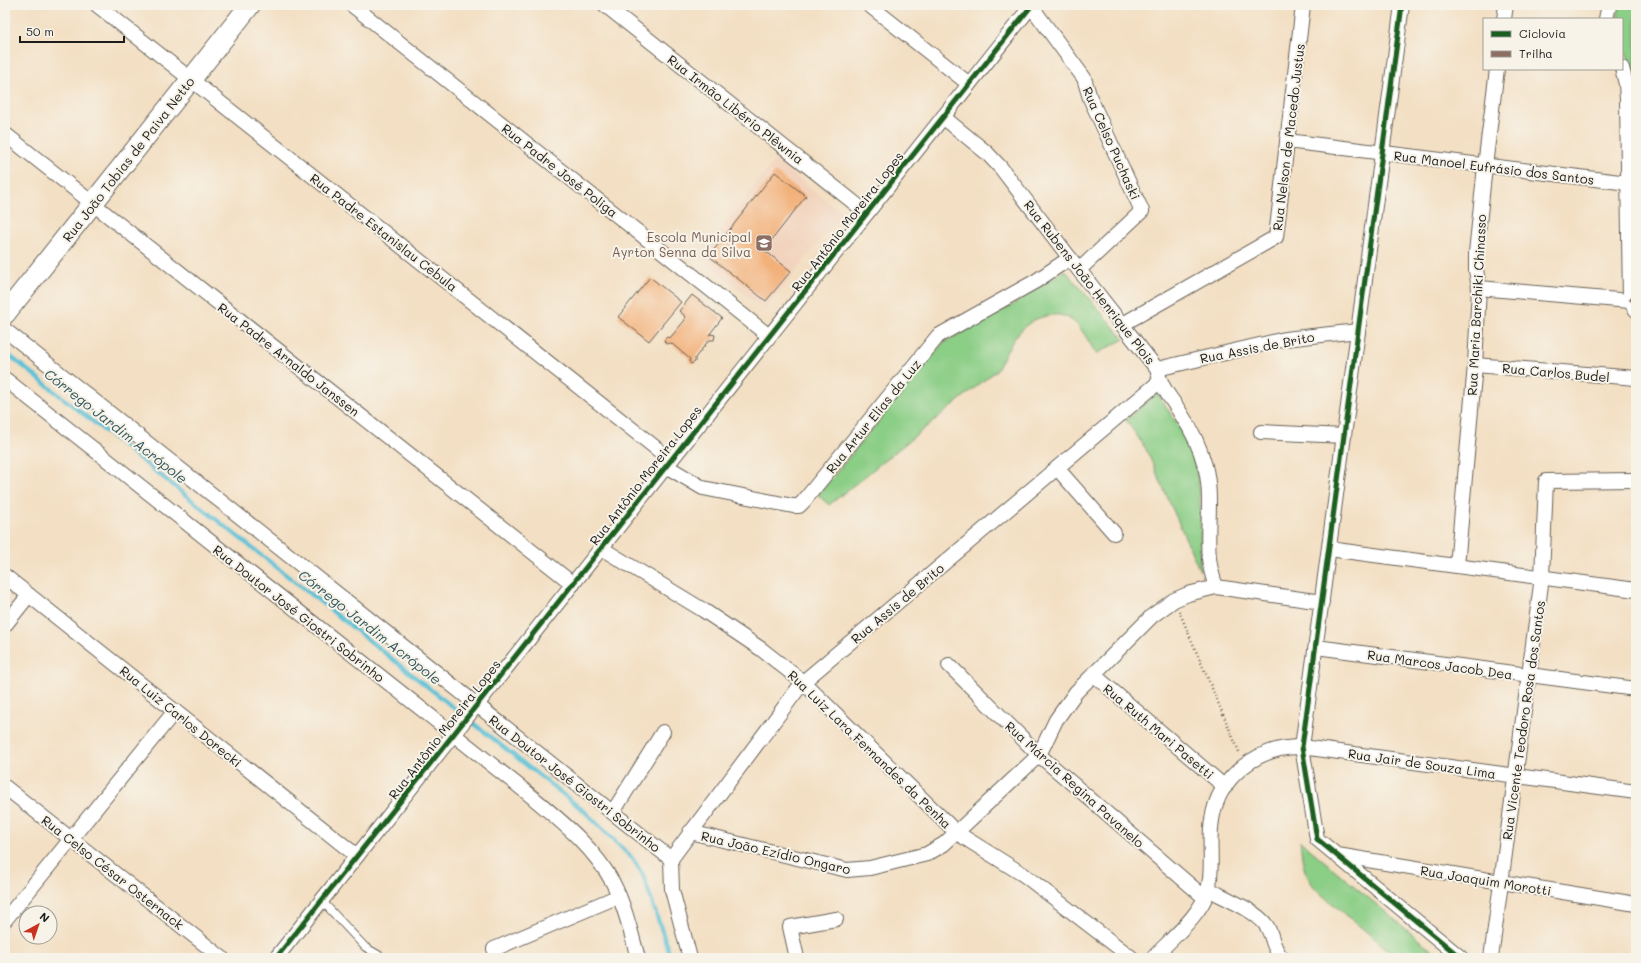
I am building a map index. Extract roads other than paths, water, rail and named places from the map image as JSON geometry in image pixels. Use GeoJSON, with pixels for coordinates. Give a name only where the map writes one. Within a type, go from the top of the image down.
{"type":"FeatureCollection","features":[{"type":"Feature","properties":{"kind":"street","name":"Rua Padre Estanislau Cebula"},"geometry":{"type":"LineString","coordinates":[[97,5],[669,463]]}},
{"type":"Feature","properties":{"kind":"street","name":"Rua João Tobias de Paiva Netto"},"geometry":{"type":"LineString","coordinates":[[5,314],[250,5]]}},
{"type":"Feature","properties":{"kind":"street","name":"Rua Padre José Poliga"},"geometry":{"type":"LineString","coordinates":[[352,5],[769,336]]}},
{"type":"Feature","properties":{"kind":"street","name":"Rua Irmão Libério Plêwnia"},"geometry":{"type":"LineString","coordinates":[[605,5],[867,213]]}},
{"type":"Feature","properties":{"kind":"street"},"geometry":{"type":"LineString","coordinates":[[869,5],[969,84]]}},
{"type":"Feature","properties":{"kind":"street","name":"Rua Nelson de Macedo Justus"},"geometry":{"type":"LineString","coordinates":[[1123,324],[1276,237],[1303,5]]}},
{"type":"Feature","properties":{"kind":"street"},"geometry":{"type":"LineString","coordinates":[[1402,5],[1302,747],[1317,839],[1461,958]]}},
{"type":"Feature","properties":{"kind":"street"},"geometry":{"type":"LineString","coordinates":[[1504,18],[1506,5]]}},
{"type":"Feature","properties":{"kind":"street"},"geometry":{"type":"LineString","coordinates":[[1606,18],[1609,5]]}},
{"type":"Feature","properties":{"kind":"street","name":"Rua Antônio Moreira Lopes"},"geometry":{"type":"LineString","coordinates":[[276,958],[1031,6]]}},
{"type":"Feature","properties":{"kind":"street","name":"Rua Celso Puchaski"},"geometry":{"type":"LineString","coordinates":[[1031,6],[1084,78],[1090,98],[1142,211],[1079,270]]}},
{"type":"Feature","properties":{"kind":"street","name":"Rua Maria Barchiki Chinasso"},"geometry":{"type":"LineString","coordinates":[[1457,566],[1475,366],[1479,288],[1476,270],[1476,253],[1497,70]]}},
{"type":"Feature","properties":{"kind":"street"},"geometry":{"type":"LineString","coordinates":[[1479,288],[1633,305],[1628,183],[1627,99],[1626,84],[1622,70]]}},
{"type":"Feature","properties":{"kind":"street","name":"Rua Rubens João Henrique Plois"},"geometry":{"type":"LineString","coordinates":[[943,117],[987,153],[1001,168],[1079,270],[1123,324],[1158,375],[1194,435],[1206,468],[1209,491],[1210,570],[1216,587]]}},
{"type":"Feature","properties":{"kind":"street","name":"Rua Padre Arnaldo Janssen"},"geometry":{"type":"LineString","coordinates":[[5,134],[573,584]]}},
{"type":"Feature","properties":{"kind":"street","name":"Rua Manoel Eufrásio dos Santos"},"geometry":{"type":"LineString","coordinates":[[1287,141],[1628,183]]}},
{"type":"Feature","properties":{"kind":"street","name":"Rua Artur Elias da Luz"},"geometry":{"type":"LineString","coordinates":[[669,463],[703,488],[799,506],[938,336],[1036,281],[1070,258]]}},
{"type":"Feature","properties":{"kind":"street","name":"Rua Doutor José Giostri Sobrinho"},"geometry":{"type":"LineString","coordinates":[[5,330],[671,859],[672,890],[690,958]]}},
{"type":"Feature","properties":{"kind":"street","name":"Rua Assis de Brito"},"geometry":{"type":"LineString","coordinates":[[671,859],[804,682],[1057,468],[1158,375],[1285,339],[1358,331]]}},
{"type":"Feature","properties":{"kind":"street","name":"Rua Carlos Budel"},"geometry":{"type":"LineString","coordinates":[[1475,366],[1636,378]]}},
{"type":"Feature","properties":{"kind":"street","name":"Rua Doutor José Giostri Sobrinho"},"geometry":{"type":"LineString","coordinates":[[5,379],[525,791],[570,829],[603,866],[619,896],[638,958]]}},
{"type":"Feature","properties":{"kind":"street"},"geometry":{"type":"LineString","coordinates":[[1260,432],[1344,436]]}},
{"type":"Feature","properties":{"kind":"street"},"geometry":{"type":"LineString","coordinates":[[1057,468],[1114,533]]}},
{"type":"Feature","properties":{"kind":"street","name":"Rua Vicente Teodoro Rosa dos Santos"},"geometry":{"type":"LineString","coordinates":[[1491,958],[1542,577],[1546,481],[1636,480]]}},
{"type":"Feature","properties":{"kind":"street","name":"Rua Luiz Lara Fernandes da Penha"},"geometry":{"type":"LineString","coordinates":[[601,548],[724,624],[761,649],[804,682],[957,833],[1024,875],[1132,958]]}},
{"type":"Feature","properties":{"kind":"street"},"geometry":{"type":"LineString","coordinates":[[1329,550],[1636,590]]}},
{"type":"Feature","properties":{"kind":"street","name":"Rua Luiz Carlos Dorecki"},"geometry":{"type":"LineString","coordinates":[[5,576],[357,856]]}},
{"type":"Feature","properties":{"kind":"street","name":"Rua João Ezídio Ongaro"},"geometry":{"type":"LineString","coordinates":[[690,832],[836,868],[858,870],[927,854],[936,850],[957,833],[1039,755],[1053,725],[1066,705],[1093,674],[1152,616],[1174,600],[1188,594],[1216,587],[1322,602]]}},
{"type":"Feature","properties":{"kind":"street"},"geometry":{"type":"LineString","coordinates":[[5,626],[29,595]]}},
{"type":"Feature","properties":{"kind":"street","name":"Rua Marcos Jacob Dea"},"geometry":{"type":"LineString","coordinates":[[1316,647],[1636,689]]}},
{"type":"Feature","properties":{"kind":"street","name":"Rua Márcia Regina Pavanelo"},"geometry":{"type":"LineString","coordinates":[[949,665],[1039,755],[1206,894],[1248,911],[1265,924],[1270,932],[1276,951],[1282,958]]}},
{"type":"Feature","properties":{"kind":"street","name":"Rua Ruth Mari Pasetti"},"geometry":{"type":"LineString","coordinates":[[1093,674],[1225,787]]}},
{"type":"Feature","properties":{"kind":"street"},"geometry":{"type":"LineString","coordinates":[[5,920],[174,711]]}},
{"type":"Feature","properties":{"kind":"street"},"geometry":{"type":"LineString","coordinates":[[613,812],[663,732]]}},
{"type":"Feature","properties":{"kind":"street","name":"Rua Jair de Souza Lima"},"geometry":{"type":"LineString","coordinates":[[1206,894],[1212,819],[1217,801],[1225,787],[1245,765],[1260,755],[1275,750],[1288,747],[1302,747],[1636,792]]}},
{"type":"Feature","properties":{"kind":"street","name":"Rua Celso César Osternack"},"geometry":{"type":"LineString","coordinates":[[5,787],[222,958]]}},
{"type":"Feature","properties":{"kind":"street","name":"Rua Joaquim Morotti"},"geometry":{"type":"LineString","coordinates":[[1336,855],[1636,904]]}},
{"type":"Feature","properties":{"kind":"street"},"geometry":{"type":"LineString","coordinates":[[1153,958],[1192,917],[1206,894]]}},
{"type":"Feature","properties":{"kind":"street"},"geometry":{"type":"LineString","coordinates":[[494,949],[619,896]]}},
{"type":"Feature","properties":{"kind":"street"},"geometry":{"type":"LineString","coordinates":[[797,958],[790,927],[836,919]]}},
{"type":"Feature","properties":{"kind":"lane"},"geometry":{"type":"LineString","coordinates":[[322,901],[365,947],[384,958]]}},
{"type":"Feature","properties":{"kind":"waterway","name":"Córrego Jardim Acrópole"},"geometry":{"type":"LineString","coordinates":[[5,352],[584,811],[633,859],[643,875],[671,958]]}},
{"type":"Feature","properties":{"kind":"place","name":"Escola Municipal Ayrton Senna da Silva"},"geometry":{"type":"Point","coordinates":[764,243]}}]}
